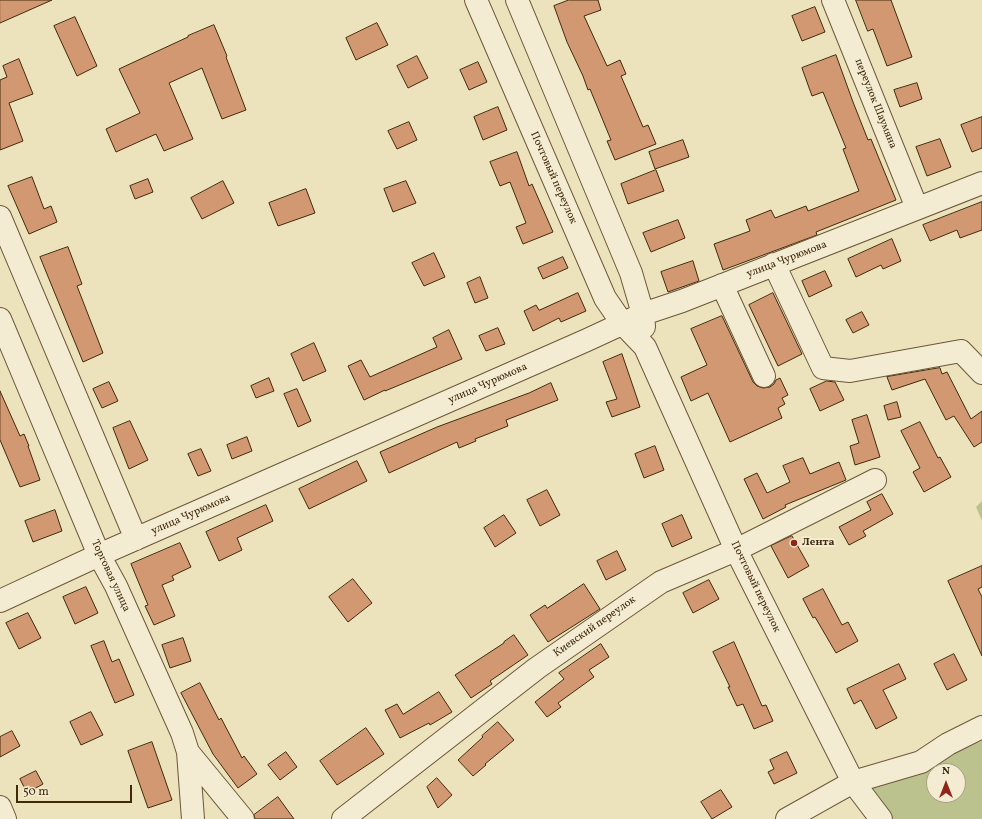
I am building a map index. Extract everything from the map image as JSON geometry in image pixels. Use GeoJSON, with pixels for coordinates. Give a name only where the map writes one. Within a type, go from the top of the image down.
{"type":"FeatureCollection","features":[{"type":"Feature","properties":{"kind":"street","name":"Почтовый переулок"},"geometry":{"type":"LineString","coordinates":[[476,0],[605,298],[622,323],[645,347],[736,550],[853,782],[881,819]]}},
{"type":"Feature","properties":{"kind":"street","name":"Почтовый переулок"},"geometry":{"type":"LineString","coordinates":[[517,0],[631,273],[643,314],[645,347]]}},
{"type":"Feature","properties":{"kind":"street","name":"переулок Шаумяна"},"geometry":{"type":"LineString","coordinates":[[833,0],[917,208]]}},
{"type":"Feature","properties":{"kind":"street","name":"улица Чурюмова"},"geometry":{"type":"LineString","coordinates":[[0,601],[99,555],[643,314],[682,301],[982,183]]}},
{"type":"Feature","properties":{"kind":"street"},"geometry":{"type":"LineString","coordinates":[[0,216],[136,539]]}},
{"type":"Feature","properties":{"kind":"street"},"geometry":{"type":"LineString","coordinates":[[774,264],[823,368],[850,371],[961,352],[982,373]]}},
{"type":"Feature","properties":{"kind":"street"},"geometry":{"type":"LineString","coordinates":[[722,285],[764,376]]}},
{"type":"Feature","properties":{"kind":"street","name":"Торговая улица"},"geometry":{"type":"LineString","coordinates":[[0,319],[99,555],[116,586],[182,733],[188,752],[243,819]]}},
{"type":"Feature","properties":{"kind":"street","name":"Киевский переулок"},"geometry":{"type":"LineString","coordinates":[[343,819],[537,668],[661,582],[736,550],[875,480]]}},
{"type":"Feature","properties":{"kind":"street"},"geometry":{"type":"LineString","coordinates":[[787,819],[853,782],[921,762],[948,744],[982,727]]}},
{"type":"Feature","properties":{"kind":"street"},"geometry":{"type":"LineString","coordinates":[[188,752],[193,819]]}},
{"type":"Feature","properties":{"kind":"street"},"geometry":{"type":"LineString","coordinates":[[0,807],[5,819]]}},
{"type":"Feature","properties":{"kind":"green space"},"geometry":{"type":"Polygon","coordinates":[[[982,501],[982,521],[976,507],[982,501]]]}},
{"type":"Feature","properties":{"kind":"green space"},"geometry":{"type":"Polygon","coordinates":[[[982,741],[982,819],[893,819],[871,789],[926,765],[926,803],[966,803],[966,763],[931,763],[982,741]]]}},
{"type":"Feature","properties":{"kind":"building"},"geometry":{"type":"Polygon","coordinates":[[[0,0],[52,0],[0,23],[0,0]]]}},
{"type":"Feature","properties":{"kind":"building"},"geometry":{"type":"Polygon","coordinates":[[[569,0],[598,0],[601,10],[584,16],[607,66],[620,60],[626,74],[621,76],[643,127],[648,125],[656,144],[615,160],[607,141],[611,140],[590,89],[588,90],[567,42],[554,6],[569,0]]]}},
{"type":"Feature","properties":{"kind":"building"},"geometry":{"type":"Polygon","coordinates":[[[856,0],[891,0],[912,57],[887,66],[873,29],[868,31],[856,0]]]}},
{"type":"Feature","properties":{"kind":"building"},"geometry":{"type":"Polygon","coordinates":[[[815,7],[825,32],[802,41],[792,16],[815,7]]]}},
{"type":"Feature","properties":{"kind":"building"},"geometry":{"type":"Polygon","coordinates":[[[75,17],[97,66],[77,76],[54,26],[75,17]]]}},
{"type":"Feature","properties":{"kind":"building"},"geometry":{"type":"Polygon","coordinates":[[[377,23],[388,45],[356,60],[346,38],[377,23]]]}},
{"type":"Feature","properties":{"kind":"building"},"geometry":{"type":"Polygon","coordinates":[[[214,25],[227,56],[226,57],[246,110],[222,119],[202,68],[169,83],[193,139],[164,151],[156,134],[116,152],[106,129],[140,113],[119,69],[214,25]]]}},
{"type":"Feature","properties":{"kind":"building"},"geometry":{"type":"Polygon","coordinates":[[[836,55],[868,140],[871,139],[896,200],[816,232],[817,235],[723,270],[714,244],[750,231],[746,220],[771,210],[775,218],[806,206],[808,211],[859,191],[843,149],[846,148],[823,92],[812,96],[802,68],[836,55]]]}},
{"type":"Feature","properties":{"kind":"building"},"geometry":{"type":"Polygon","coordinates":[[[417,56],[428,78],[408,88],[397,66],[417,56]]]}},
{"type":"Feature","properties":{"kind":"building"},"geometry":{"type":"Polygon","coordinates":[[[19,59],[33,94],[9,103],[23,141],[0,150],[0,80],[7,77],[3,66],[19,59]]]}},
{"type":"Feature","properties":{"kind":"building"},"geometry":{"type":"Polygon","coordinates":[[[478,62],[487,82],[469,90],[460,70],[478,62]]]}},
{"type":"Feature","properties":{"kind":"building"},"geometry":{"type":"Polygon","coordinates":[[[917,83],[922,99],[900,107],[894,90],[917,83]]]}},
{"type":"Feature","properties":{"kind":"building"},"geometry":{"type":"Polygon","coordinates":[[[498,107],[507,130],[483,140],[474,117],[498,107]]]}},
{"type":"Feature","properties":{"kind":"building"},"geometry":{"type":"Polygon","coordinates":[[[982,117],[982,148],[972,152],[961,125],[982,117]]]}},
{"type":"Feature","properties":{"kind":"building"},"geometry":{"type":"Polygon","coordinates":[[[409,122],[417,140],[397,149],[388,131],[409,122]]]}},
{"type":"Feature","properties":{"kind":"building"},"geometry":{"type":"Polygon","coordinates":[[[940,139],[951,167],[927,176],[916,147],[940,139]]]}},
{"type":"Feature","properties":{"kind":"building"},"geometry":{"type":"Polygon","coordinates":[[[683,140],[689,157],[655,169],[649,152],[683,140]]]}},
{"type":"Feature","properties":{"kind":"building"},"geometry":{"type":"Polygon","coordinates":[[[517,152],[529,186],[532,184],[553,232],[523,244],[516,227],[526,223],[510,182],[500,186],[490,162],[517,152]]]}},
{"type":"Feature","properties":{"kind":"building"},"geometry":{"type":"Polygon","coordinates":[[[656,170],[664,191],[628,204],[621,184],[656,170]]]}},
{"type":"Feature","properties":{"kind":"building"},"geometry":{"type":"Polygon","coordinates":[[[32,177],[44,209],[51,206],[57,222],[29,234],[8,186],[32,177]]]}},
{"type":"Feature","properties":{"kind":"building"},"geometry":{"type":"Polygon","coordinates":[[[148,179],[153,192],[135,199],[130,186],[148,179]]]}},
{"type":"Feature","properties":{"kind":"building"},"geometry":{"type":"Polygon","coordinates":[[[223,181],[234,203],[202,219],[191,198],[223,181]]]}},
{"type":"Feature","properties":{"kind":"building"},"geometry":{"type":"Polygon","coordinates":[[[406,181],[416,203],[393,212],[384,189],[406,181]]]}},
{"type":"Feature","properties":{"kind":"building"},"geometry":{"type":"Polygon","coordinates":[[[306,189],[315,213],[278,226],[269,203],[306,189]]]}},
{"type":"Feature","properties":{"kind":"building"},"geometry":{"type":"Polygon","coordinates":[[[982,202],[982,230],[960,238],[957,230],[930,241],[923,225],[982,202]]]}},
{"type":"Feature","properties":{"kind":"building"},"geometry":{"type":"Polygon","coordinates":[[[678,220],[685,238],[651,252],[643,233],[678,220]]]}},
{"type":"Feature","properties":{"kind":"building"},"geometry":{"type":"Polygon","coordinates":[[[892,239],[901,261],[883,269],[881,265],[856,277],[848,259],[892,239]]]}},
{"type":"Feature","properties":{"kind":"building"},"geometry":{"type":"Polygon","coordinates":[[[68,247],[82,284],[77,286],[103,353],[83,362],[40,257],[68,247]]]}},
{"type":"Feature","properties":{"kind":"building"},"geometry":{"type":"Polygon","coordinates":[[[434,253],[445,277],[424,286],[412,263],[434,253]]]}},
{"type":"Feature","properties":{"kind":"building"},"geometry":{"type":"Polygon","coordinates":[[[563,257],[568,268],[543,279],[538,268],[563,257]]]}},
{"type":"Feature","properties":{"kind":"building"},"geometry":{"type":"Polygon","coordinates":[[[693,261],[699,281],[668,292],[661,272],[693,261]]]}},
{"type":"Feature","properties":{"kind":"building"},"geometry":{"type":"Polygon","coordinates":[[[825,271],[832,286],[809,297],[802,281],[825,271]]]}},
{"type":"Feature","properties":{"kind":"building"},"geometry":{"type":"Polygon","coordinates":[[[480,277],[488,298],[475,303],[467,283],[480,277]]]}},
{"type":"Feature","properties":{"kind":"building"},"geometry":{"type":"Polygon","coordinates":[[[578,293],[586,311],[561,322],[559,318],[533,331],[524,311],[536,305],[539,310],[578,293]]]}},
{"type":"Feature","properties":{"kind":"building"},"geometry":{"type":"Polygon","coordinates":[[[773,293],[802,354],[778,366],[749,305],[773,293]]]}},
{"type":"Feature","properties":{"kind":"building"},"geometry":{"type":"Polygon","coordinates":[[[862,312],[869,325],[853,333],[846,320],[862,312]]]}},
{"type":"Feature","properties":{"kind":"building"},"geometry":{"type":"Polygon","coordinates":[[[722,316],[753,382],[757,386],[763,388],[770,387],[780,378],[788,395],[782,398],[785,404],[778,408],[782,418],[730,442],[708,393],[691,401],[681,377],[707,365],[691,329],[722,316]]]}},
{"type":"Feature","properties":{"kind":"building"},"geometry":{"type":"Polygon","coordinates":[[[498,328],[505,344],[486,351],[479,336],[498,328]]]}},
{"type":"Feature","properties":{"kind":"building"},"geometry":{"type":"Polygon","coordinates":[[[449,330],[462,359],[364,400],[348,366],[361,360],[370,377],[437,347],[433,338],[449,330]]]}},
{"type":"Feature","properties":{"kind":"building"},"geometry":{"type":"Polygon","coordinates":[[[314,343],[326,371],[303,381],[291,354],[314,343]]]}},
{"type":"Feature","properties":{"kind":"building"},"geometry":{"type":"Polygon","coordinates":[[[622,354],[640,407],[612,417],[606,402],[617,399],[603,362],[622,354]]]}},
{"type":"Feature","properties":{"kind":"building"},"geometry":{"type":"Polygon","coordinates":[[[940,368],[942,374],[947,372],[971,419],[982,411],[982,442],[974,447],[954,416],[946,420],[925,379],[892,390],[887,377],[940,368]]]}},
{"type":"Feature","properties":{"kind":"building"},"geometry":{"type":"Polygon","coordinates":[[[269,378],[274,391],[256,398],[251,386],[269,378]]]}},
{"type":"Feature","properties":{"kind":"building"},"geometry":{"type":"Polygon","coordinates":[[[827,381],[835,382],[844,400],[820,411],[810,389],[827,381]]]}},
{"type":"Feature","properties":{"kind":"building"},"geometry":{"type":"Polygon","coordinates":[[[109,382],[118,401],[102,408],[93,389],[109,382]]]}},
{"type":"Feature","properties":{"kind":"building"},"geometry":{"type":"Polygon","coordinates":[[[551,383],[558,400],[506,420],[508,426],[475,439],[476,441],[459,448],[457,442],[389,473],[380,452],[437,427],[529,393],[551,383]]]}},
{"type":"Feature","properties":{"kind":"building"},"geometry":{"type":"Polygon","coordinates":[[[297,389],[311,421],[298,427],[284,394],[297,389]]]}},
{"type":"Feature","properties":{"kind":"building"},"geometry":{"type":"Polygon","coordinates":[[[0,391],[20,436],[24,434],[40,480],[20,487],[0,440],[0,391]]]}},
{"type":"Feature","properties":{"kind":"building"},"geometry":{"type":"Polygon","coordinates":[[[897,402],[901,417],[888,420],[884,406],[897,402]]]}},
{"type":"Feature","properties":{"kind":"building"},"geometry":{"type":"Polygon","coordinates":[[[867,415],[880,457],[855,465],[850,446],[859,443],[852,420],[867,415]]]}},
{"type":"Feature","properties":{"kind":"building"},"geometry":{"type":"Polygon","coordinates":[[[130,421],[148,460],[129,469],[113,428],[130,421]]]}},
{"type":"Feature","properties":{"kind":"building"},"geometry":{"type":"Polygon","coordinates":[[[920,422],[938,458],[940,457],[951,477],[924,492],[913,472],[920,468],[901,431],[920,422]]]}},
{"type":"Feature","properties":{"kind":"building"},"geometry":{"type":"Polygon","coordinates":[[[247,437],[252,451],[232,459],[227,445],[247,437]]]}},
{"type":"Feature","properties":{"kind":"building"},"geometry":{"type":"Polygon","coordinates":[[[655,446],[664,470],[644,478],[635,454],[655,446]]]}},
{"type":"Feature","properties":{"kind":"building"},"geometry":{"type":"Polygon","coordinates":[[[201,449],[211,471],[198,476],[188,454],[201,449]]]}},
{"type":"Feature","properties":{"kind":"building"},"geometry":{"type":"Polygon","coordinates":[[[803,458],[810,474],[839,462],[846,480],[785,505],[786,507],[763,519],[744,479],[757,473],[767,493],[790,482],[783,466],[803,458]]]}},
{"type":"Feature","properties":{"kind":"building"},"geometry":{"type":"Polygon","coordinates":[[[357,461],[367,481],[309,509],[299,489],[357,461]]]}},
{"type":"Feature","properties":{"kind":"building"},"geometry":{"type":"Polygon","coordinates":[[[547,490],[560,515],[540,526],[527,500],[547,490]]]}},
{"type":"Feature","properties":{"kind":"building"},"geometry":{"type":"Polygon","coordinates":[[[882,494],[893,514],[863,531],[866,536],[849,545],[839,527],[871,510],[867,502],[882,494]]]}},
{"type":"Feature","properties":{"kind":"building"},"geometry":{"type":"Polygon","coordinates":[[[266,505],[273,521],[237,538],[242,550],[219,561],[206,532],[266,505]]]}},
{"type":"Feature","properties":{"kind":"building"},"geometry":{"type":"Polygon","coordinates":[[[55,510],[62,531],[33,542],[25,521],[55,510]]]}},
{"type":"Feature","properties":{"kind":"building"},"geometry":{"type":"Polygon","coordinates":[[[504,515],[516,533],[495,547],[484,528],[504,515]]]}},
{"type":"Feature","properties":{"kind":"building"},"geometry":{"type":"Polygon","coordinates":[[[682,515],[692,538],[672,547],[662,524],[682,515]]]}},
{"type":"Feature","properties":{"kind":"building"},"geometry":{"type":"Polygon","coordinates":[[[792,536],[809,566],[788,578],[771,546],[792,536]]]}},
{"type":"Feature","properties":{"kind":"building"},"geometry":{"type":"Polygon","coordinates":[[[180,543],[191,567],[172,576],[174,580],[162,585],[175,616],[154,625],[145,606],[148,605],[131,564],[180,543]]]}},
{"type":"Feature","properties":{"kind":"building"},"geometry":{"type":"Polygon","coordinates":[[[617,551],[626,570],[606,580],[597,561],[617,551]]]}},
{"type":"Feature","properties":{"kind":"building"},"geometry":{"type":"Polygon","coordinates":[[[982,566],[982,587],[978,589],[982,597],[982,656],[948,581],[982,566]]]}},
{"type":"Feature","properties":{"kind":"building"},"geometry":{"type":"Polygon","coordinates":[[[353,579],[372,603],[348,622],[329,597],[353,579]]]}},
{"type":"Feature","properties":{"kind":"building"},"geometry":{"type":"Polygon","coordinates":[[[709,580],[719,599],[693,613],[683,593],[709,580]]]}},
{"type":"Feature","properties":{"kind":"building"},"geometry":{"type":"Polygon","coordinates":[[[584,584],[600,609],[548,642],[530,615],[545,605],[547,608],[584,584]]]}},
{"type":"Feature","properties":{"kind":"building"},"geometry":{"type":"Polygon","coordinates":[[[86,587],[98,613],[75,624],[63,597],[86,587]]]}},
{"type":"Feature","properties":{"kind":"building"},"geometry":{"type":"Polygon","coordinates":[[[823,589],[842,625],[848,622],[858,641],[836,653],[815,617],[813,618],[803,599],[823,589]]]}},
{"type":"Feature","properties":{"kind":"building"},"geometry":{"type":"Polygon","coordinates":[[[28,613],[41,638],[19,649],[6,623],[28,613]]]}},
{"type":"Feature","properties":{"kind":"building"},"geometry":{"type":"Polygon","coordinates":[[[514,635],[528,655],[490,681],[492,684],[471,698],[455,675],[514,635]]]}},
{"type":"Feature","properties":{"kind":"building"},"geometry":{"type":"Polygon","coordinates":[[[183,638],[191,661],[170,668],[162,645],[183,638]]]}},
{"type":"Feature","properties":{"kind":"building"},"geometry":{"type":"Polygon","coordinates":[[[104,641],[112,662],[119,659],[134,695],[115,703],[91,646],[104,641]]]}},
{"type":"Feature","properties":{"kind":"building"},"geometry":{"type":"Polygon","coordinates":[[[734,642],[762,706],[766,705],[773,721],[754,729],[743,704],[737,706],[728,687],[730,687],[713,652],[734,642]]]}},
{"type":"Feature","properties":{"kind":"building"},"geometry":{"type":"Polygon","coordinates":[[[601,644],[609,657],[589,670],[594,677],[558,703],[561,707],[547,717],[535,702],[564,679],[559,673],[601,644]]]}},
{"type":"Feature","properties":{"kind":"building"},"geometry":{"type":"Polygon","coordinates":[[[954,654],[967,680],[947,690],[934,664],[954,654]]]}},
{"type":"Feature","properties":{"kind":"building"},"geometry":{"type":"Polygon","coordinates":[[[899,664],[906,679],[883,690],[897,718],[876,729],[861,700],[854,704],[847,689],[899,664]]]}},
{"type":"Feature","properties":{"kind":"building"},"geometry":{"type":"Polygon","coordinates":[[[200,683],[219,720],[221,718],[242,758],[244,756],[257,774],[238,788],[213,754],[181,693],[200,683]]]}},
{"type":"Feature","properties":{"kind":"building"},"geometry":{"type":"Polygon","coordinates":[[[439,692],[452,712],[430,725],[429,723],[400,738],[385,710],[397,704],[403,714],[439,692]]]}},
{"type":"Feature","properties":{"kind":"building"},"geometry":{"type":"Polygon","coordinates":[[[91,712],[103,735],[81,745],[70,722],[91,712]]]}},
{"type":"Feature","properties":{"kind":"building"},"geometry":{"type":"Polygon","coordinates":[[[498,722],[514,740],[473,776],[458,760],[498,722]]]}},
{"type":"Feature","properties":{"kind":"building"},"geometry":{"type":"Polygon","coordinates":[[[366,728],[384,754],[337,785],[320,761],[366,728]]]}},
{"type":"Feature","properties":{"kind":"building"},"geometry":{"type":"Polygon","coordinates":[[[12,731],[20,746],[0,757],[0,737],[12,731]]]}},
{"type":"Feature","properties":{"kind":"building"},"geometry":{"type":"Polygon","coordinates":[[[152,742],[172,800],[148,808],[128,751],[152,742]]]}},
{"type":"Feature","properties":{"kind":"building"},"geometry":{"type":"Polygon","coordinates":[[[286,752],[297,767],[280,780],[268,765],[286,752]]]}},
{"type":"Feature","properties":{"kind":"building"},"geometry":{"type":"Polygon","coordinates":[[[787,752],[797,773],[774,784],[768,772],[774,769],[770,760],[787,752]]]}},
{"type":"Feature","properties":{"kind":"building"},"geometry":{"type":"Polygon","coordinates":[[[36,771],[43,784],[27,793],[20,779],[36,771]]]}},
{"type":"Feature","properties":{"kind":"building"},"geometry":{"type":"Polygon","coordinates":[[[437,778],[452,795],[438,808],[427,787],[437,778]]]}},
{"type":"Feature","properties":{"kind":"building"},"geometry":{"type":"Polygon","coordinates":[[[721,790],[732,807],[712,819],[701,802],[721,790]]]}},
{"type":"Feature","properties":{"kind":"building"},"geometry":{"type":"Polygon","coordinates":[[[278,797],[294,819],[255,819],[254,815],[278,797]]]}},
{"type":"Feature","properties":{"kind":"place","name":"Лента"},"geometry":{"type":"Point","coordinates":[794,543]}}]}
